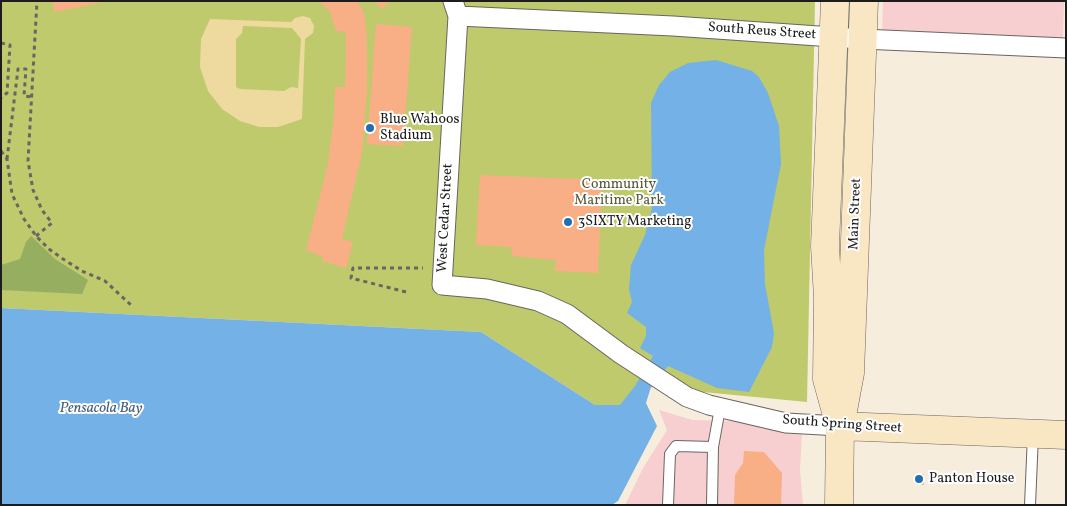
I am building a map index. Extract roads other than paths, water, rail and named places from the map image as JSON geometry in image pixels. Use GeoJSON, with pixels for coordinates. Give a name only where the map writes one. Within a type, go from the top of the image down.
{"type":"FeatureCollection","features":[{"type":"Feature","properties":{"kind":"main road"},"geometry":{"type":"LineString","coordinates":[[835,1],[825,246],[828,298],[827,379],[840,426],[839,505]]}},
{"type":"Feature","properties":{"kind":"main road","name":"Main Street"},"geometry":{"type":"LineString","coordinates":[[840,426],[850,373],[864,1]]}},
{"type":"Feature","properties":{"kind":"main road","name":"South Spring Street"},"geometry":{"type":"LineString","coordinates":[[840,426],[1066,435]]}},
{"type":"Feature","properties":{"kind":"street","name":"South Reus Street"},"geometry":{"type":"LineString","coordinates":[[455,8],[862,39],[1066,48]]}},
{"type":"Feature","properties":{"kind":"street","name":"West Cedar Street"},"geometry":{"type":"LineString","coordinates":[[442,285],[455,8]]}},
{"type":"Feature","properties":{"kind":"street","name":"South Spring Street"},"geometry":{"type":"LineString","coordinates":[[442,285],[487,289],[538,301],[567,314],[621,354],[687,397],[720,408],[786,423],[840,426]]}},
{"type":"Feature","properties":{"kind":"lane"},"geometry":{"type":"LineString","coordinates":[[712,505],[714,447],[720,408]]}},
{"type":"Feature","properties":{"kind":"lane"},"geometry":{"type":"LineString","coordinates":[[1030,505],[1033,434]]}},
{"type":"Feature","properties":{"kind":"lane"},"geometry":{"type":"LineString","coordinates":[[668,505],[670,454],[676,446],[714,447]]}},
{"type":"Feature","properties":{"kind":"water","name":"Pensacola Bay"},"geometry":{"type":"Polygon","coordinates":[[[716,60],[752,71],[759,77],[768,93],[779,126],[781,164],[764,250],[765,284],[774,333],[772,347],[749,392],[717,388],[668,366],[651,387],[646,403],[657,426],[618,501],[612,505],[1,505],[1,308],[481,332],[595,405],[620,405],[635,386],[653,356],[640,348],[646,336],[646,327],[627,313],[632,302],[629,289],[631,265],[645,235],[652,208],[651,103],[659,85],[670,72],[688,63],[716,60]]]}},
{"type":"Feature","properties":{"kind":"place","name":"Blue Wahoos Stadium"},"geometry":{"type":"Point","coordinates":[370,128]}},
{"type":"Feature","properties":{"kind":"place","name":"3SIXTY Marketing"},"geometry":{"type":"Point","coordinates":[568,222]}},
{"type":"Feature","properties":{"kind":"place","name":"Panton House"},"geometry":{"type":"Point","coordinates":[919,479]}},
{"type":"Feature","properties":{"kind":"park label","name":"Community Maritime Park"},"geometry":{"type":"Point","coordinates":[619,194]}}]}
